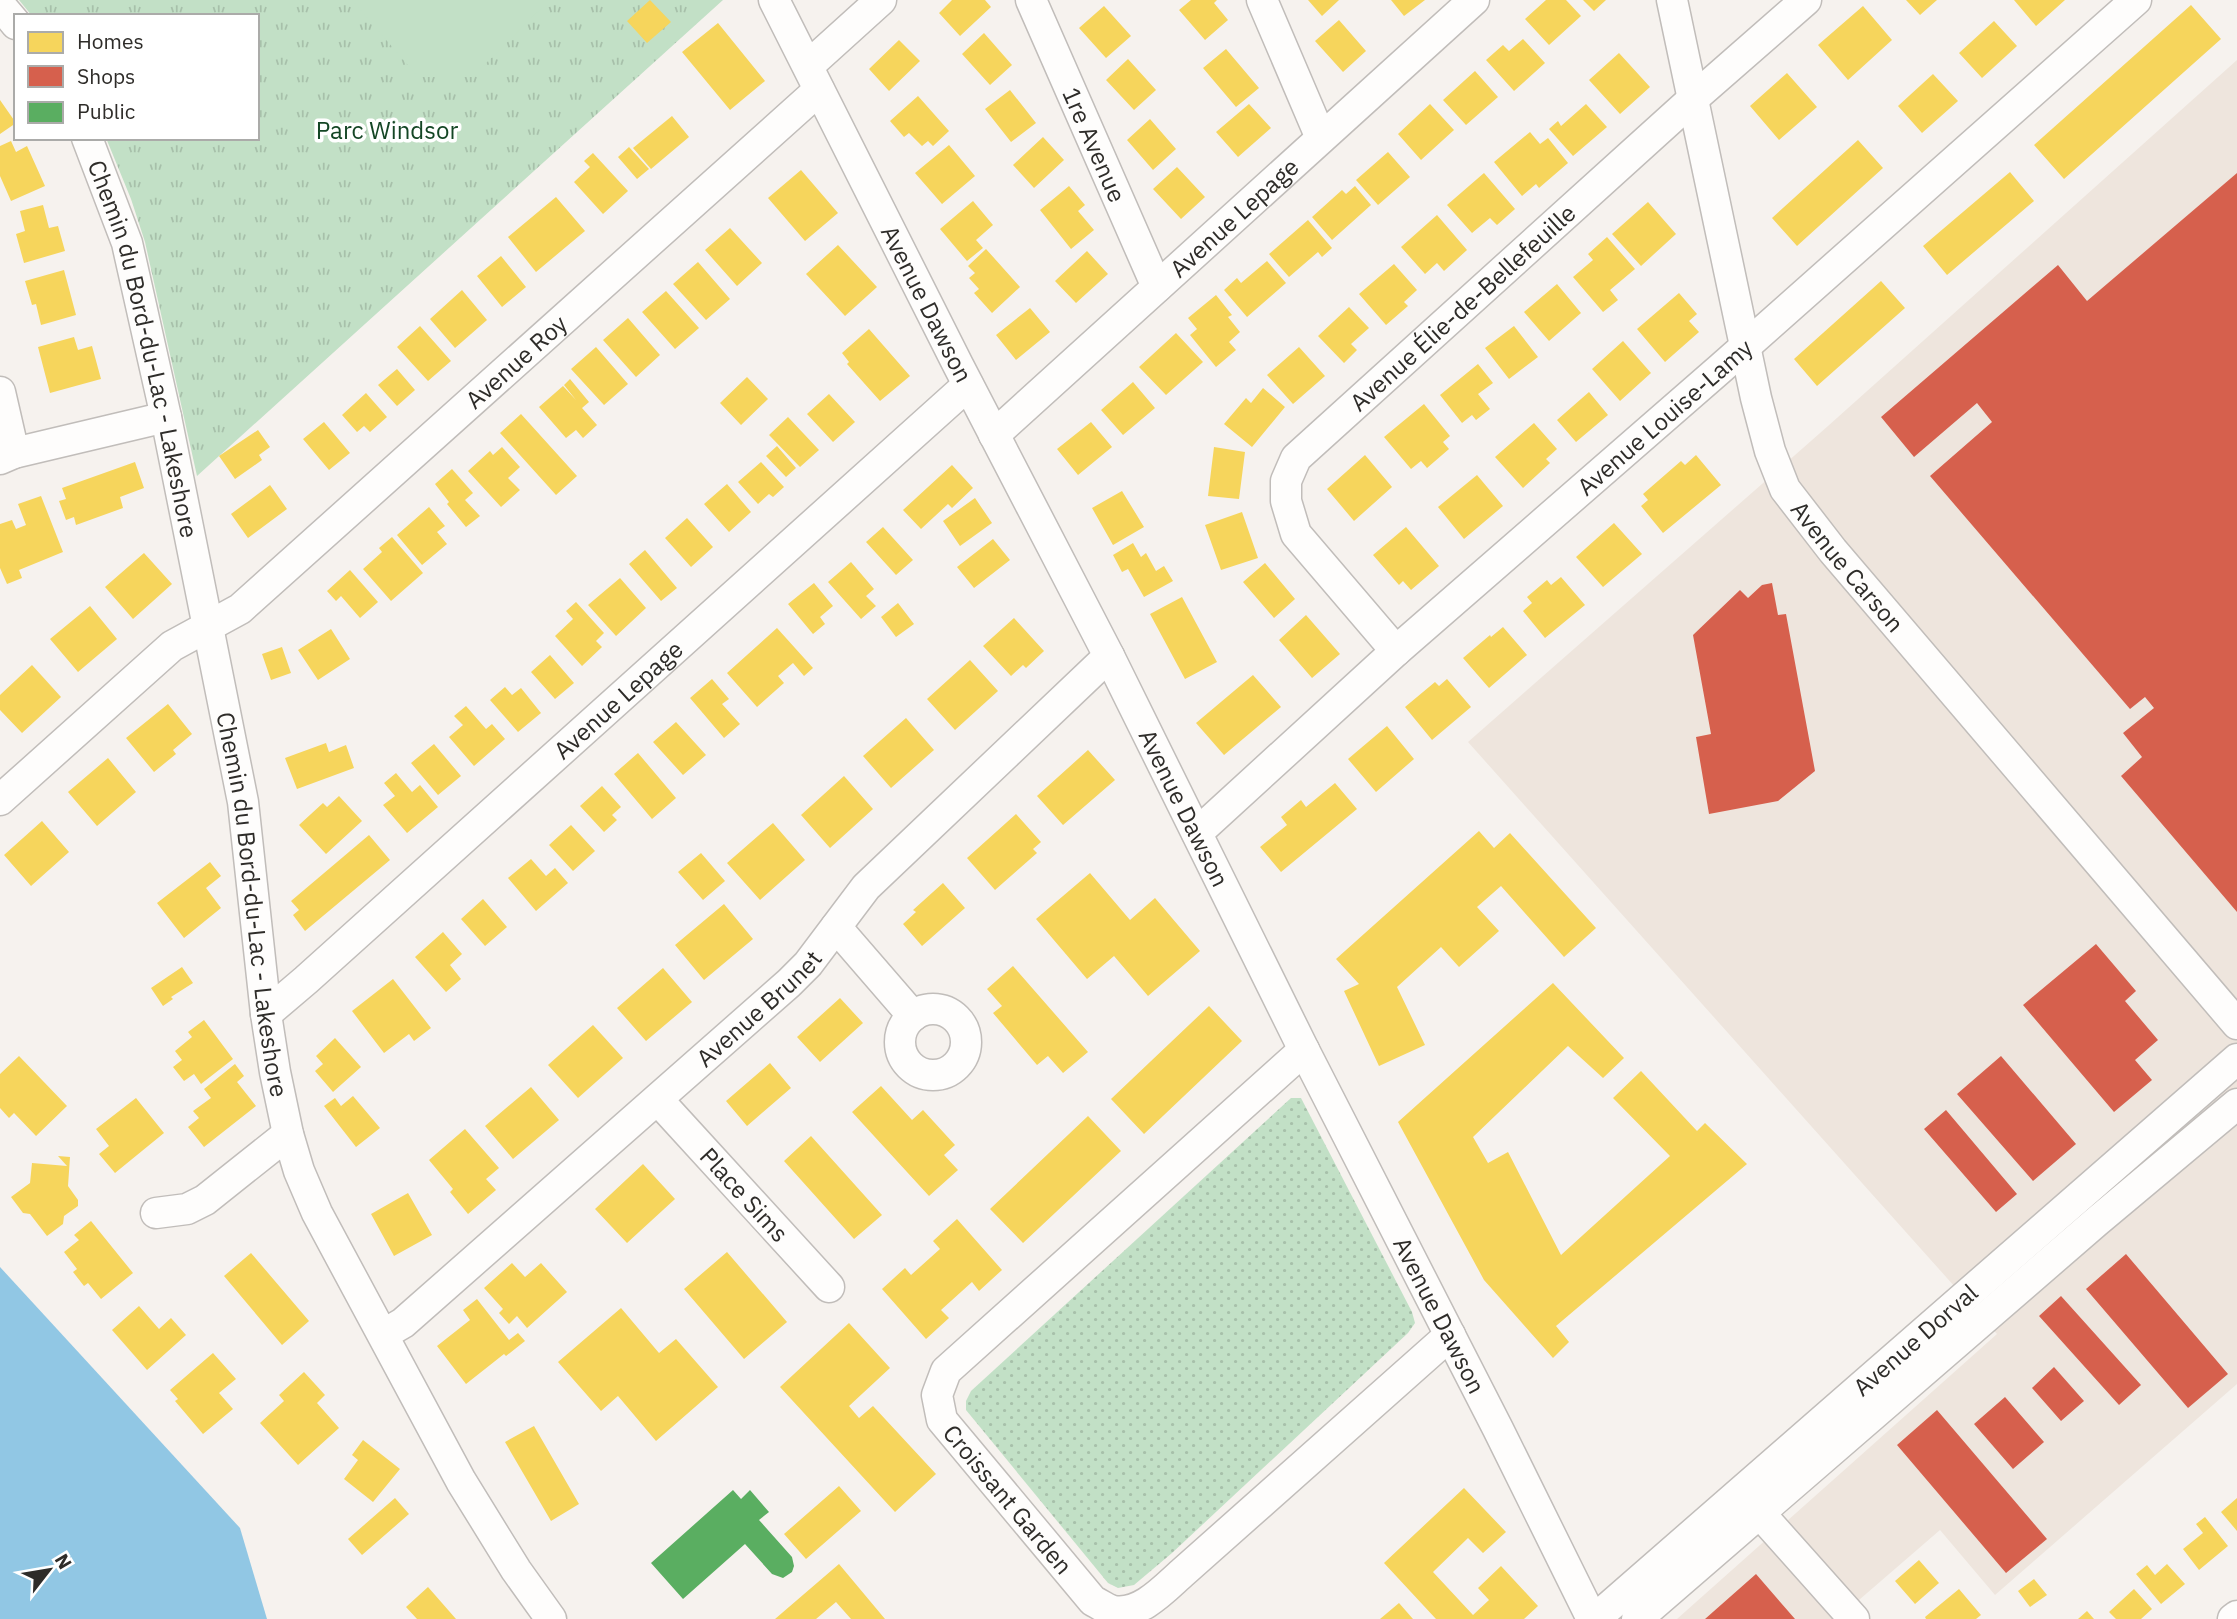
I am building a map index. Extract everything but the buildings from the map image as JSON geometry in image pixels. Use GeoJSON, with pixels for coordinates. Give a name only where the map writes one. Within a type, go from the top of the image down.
{"type":"FeatureCollection","features":[{"type":"Feature","properties":{"kind":"street","name":"Avenue Dawson"},"geometry":{"type":"LineString","coordinates":[[774,0],[968,385],[1109,656],[1304,1050],[1594,1619]]}},
{"type":"Feature","properties":{"kind":"street","name":"Avenue Roy"},"geometry":{"type":"LineString","coordinates":[[0,800],[172,646],[240,609],[813,78],[881,0]]}},
{"type":"Feature","properties":{"kind":"street","name":"1re Avenue"},"geometry":{"type":"LineString","coordinates":[[1031,0],[1157,287]]}},
{"type":"Feature","properties":{"kind":"street"},"geometry":{"type":"LineString","coordinates":[[1262,0],[1321,138]]}},
{"type":"Feature","properties":{"kind":"street","name":"Avenue Lepage"},"geometry":{"type":"LineString","coordinates":[[994,435],[1474,0]]}},
{"type":"Feature","properties":{"kind":"street","name":"Avenue Carson"},"geometry":{"type":"LineString","coordinates":[[1672,0],[1745,346],[1770,451],[1780,479],[1793,501],[1833,551],[2237,1024]]}},
{"type":"Feature","properties":{"kind":"street","name":"Avenue Élie-de-Bellefeuille"},"geometry":{"type":"LineString","coordinates":[[1396,651],[1296,534],[1286,501],[1286,481],[1296,458],[1806,0]]}},
{"type":"Feature","properties":{"kind":"street","name":"Avenue Louise-Lamy"},"geometry":{"type":"LineString","coordinates":[[1196,833],[1396,651],[2136,0]]}},
{"type":"Feature","properties":{"kind":"street"},"geometry":{"type":"LineString","coordinates":[[0,5],[14,22]]}},
{"type":"Feature","properties":{"kind":"street","name":"Chemin du Bord-du-Lac - Lakeshore"},"geometry":{"type":"LineString","coordinates":[[88,140],[113,200],[127,243],[209,626],[243,802],[266,1014],[288,1134],[299,1171],[317,1213],[468,1492],[516,1570],[551,1619]]}},
{"type":"Feature","properties":{"kind":"street","name":"Avenue Lepage"},"geometry":{"type":"LineString","coordinates":[[266,1014],[968,385]]}},
{"type":"Feature","properties":{"kind":"street"},"geometry":{"type":"LineString","coordinates":[[0,391],[7,456],[166,417]]}},
{"type":"Feature","properties":{"kind":"street","name":"Avenue Brunet"},"geometry":{"type":"LineString","coordinates":[[383,1334],[403,1323],[789,983],[807,964],[866,887],[1109,656]]}},
{"type":"Feature","properties":{"kind":"street"},"geometry":{"type":"LineString","coordinates":[[836,927],[913,1016]]}},
{"type":"Feature","properties":{"kind":"street","name":"Croissant Garden"},"geometry":{"type":"LineString","coordinates":[[1304,1050],[946,1371],[937,1395],[942,1420],[1093,1601],[1114,1611],[1130,1610],[1146,1603],[1182,1573],[1450,1335]]}},
{"type":"Feature","properties":{"kind":"street","name":"Avenue Dorval"},"geometry":{"type":"LineString","coordinates":[[1637,1619],[1751,1503],[2237,1059]]}},
{"type":"Feature","properties":{"kind":"street","name":"Place Sims"},"geometry":{"type":"LineString","coordinates":[[658,1100],[829,1287]]}},
{"type":"Feature","properties":{"kind":"street","name":"Avenue Dorval"},"geometry":{"type":"LineString","coordinates":[[1594,1619],[1751,1503],[2237,1104]]}},
{"type":"Feature","properties":{"kind":"street"},"geometry":{"type":"LineString","coordinates":[[156,1213],[187,1209],[205,1199],[288,1134]]}},
{"type":"Feature","properties":{"kind":"street"},"geometry":{"type":"LineString","coordinates":[[1751,1503],[1854,1619]]}},
{"type":"Feature","properties":{"kind":"shaded area"},"geometry":{"type":"Polygon","coordinates":[[[2237,60],[2237,1384],[1995,1595],[1940,1530],[1837,1619],[1677,1619],[1997,1334],[1468,742],[1828,426],[2237,60]]]}},
{"type":"Feature","properties":{"kind":"green space","name":"Parc Windsor"},"geometry":{"type":"Polygon","coordinates":[[[19,0],[723,0],[197,476],[145,242],[107,140],[259,140],[259,14],[30,14],[19,0]]]}},
{"type":"Feature","properties":{"kind":"green space"},"geometry":{"type":"Polygon","coordinates":[[[352,0],[550,0],[472,77],[418,77],[352,0]]]}},
{"type":"Feature","properties":{"kind":"green space"},"geometry":{"type":"Polygon","coordinates":[[[1291,1098],[1301,1098],[1412,1312],[1415,1323],[1408,1333],[1172,1553],[1134,1585],[1118,1588],[1108,1583],[966,1410],[966,1401],[971,1391],[1291,1098]]]}},
{"type":"Feature","properties":{"kind":"water"},"geometry":{"type":"Polygon","coordinates":[[[0,1267],[240,1528],[267,1619],[0,1619],[0,1267]]]}}]}
